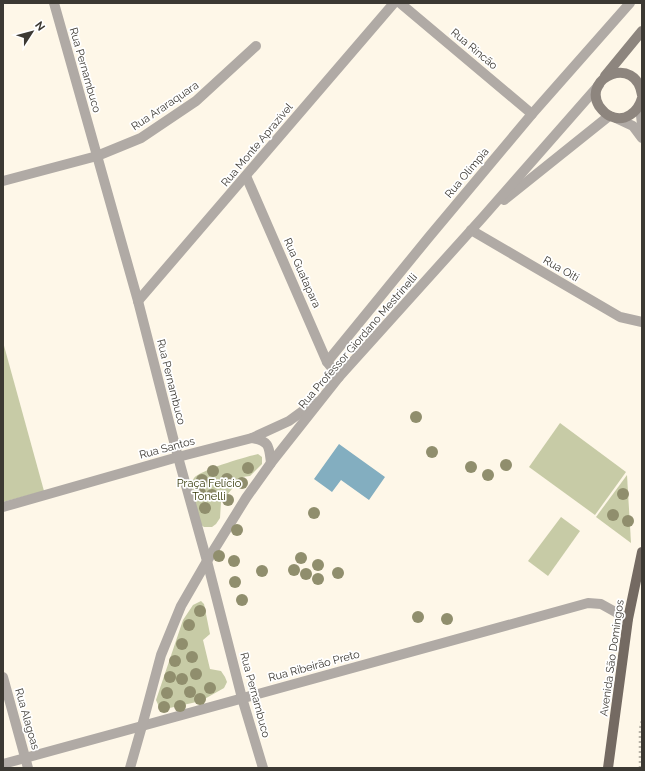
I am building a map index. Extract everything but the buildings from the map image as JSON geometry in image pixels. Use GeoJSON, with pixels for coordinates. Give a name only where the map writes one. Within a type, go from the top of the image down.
{"type":"FeatureCollection","features":[{"type":"Feature","properties":{"kind":"main road","name":"Rua Professor Giordano Mestrinelli"},"geometry":{"type":"LineString","coordinates":[[601,82],[642,31]]}},
{"type":"Feature","properties":{"kind":"main road"},"geometry":{"type":"LineString","coordinates":[[621,72],[629,75],[636,80],[641,93],[634,113],[627,117],[613,117],[602,110],[597,103],[596,94],[601,82],[612,73],[621,72]]}},
{"type":"Feature","properties":{"kind":"main road","name":"Avenida São Domingos"},"geometry":{"type":"LineString","coordinates":[[608,768],[628,619],[642,552]]}},
{"type":"Feature","properties":{"kind":"street","name":"Rua Pernambuco"},"geometry":{"type":"LineString","coordinates":[[54,3],[138,301],[242,698],[263,768]]}},
{"type":"Feature","properties":{"kind":"street","name":"Rua Monte Aprazível"},"geometry":{"type":"LineString","coordinates":[[138,301],[394,3]]}},
{"type":"Feature","properties":{"kind":"street","name":"Rua Rincão"},"geometry":{"type":"LineString","coordinates":[[400,3],[532,114]]}},
{"type":"Feature","properties":{"kind":"street","name":"Rua Olímpia"},"geometry":{"type":"LineString","coordinates":[[327,362],[532,114],[630,3]]}},
{"type":"Feature","properties":{"kind":"street","name":"Rua Araraquara"},"geometry":{"type":"LineString","coordinates":[[3,181],[97,156],[141,138],[196,101],[256,46]]}},
{"type":"Feature","properties":{"kind":"street","name":"Rua Professor Giordano Mestrinelli"},"geometry":{"type":"LineString","coordinates":[[130,768],[161,655],[181,606],[207,560],[246,498],[271,463],[339,377],[601,82]]}},
{"type":"Feature","properties":{"kind":"street"},"geometry":{"type":"LineString","coordinates":[[641,93],[642,125]]}},
{"type":"Feature","properties":{"kind":"street","name":"Rua Professor Giordano Mestrinelli"},"geometry":{"type":"LineString","coordinates":[[483,216],[613,117]]}},
{"type":"Feature","properties":{"kind":"street"},"geometry":{"type":"LineString","coordinates":[[613,117],[633,126],[642,138]]}},
{"type":"Feature","properties":{"kind":"street","name":"Rua Guatapara"},"geometry":{"type":"LineString","coordinates":[[246,176],[327,362],[339,377]]}},
{"type":"Feature","properties":{"kind":"street","name":"Rua Oiti"},"geometry":{"type":"LineString","coordinates":[[471,230],[620,317],[642,322]]}},
{"type":"Feature","properties":{"kind":"street","name":"Rua Santos"},"geometry":{"type":"LineString","coordinates":[[3,507],[178,457],[252,438],[289,421],[328,392]]}},
{"type":"Feature","properties":{"kind":"street"},"geometry":{"type":"LineString","coordinates":[[252,438],[262,440],[268,445],[270,449],[271,463]]}},
{"type":"Feature","properties":{"kind":"street","name":"Rua Ribeirão Preto"},"geometry":{"type":"LineString","coordinates":[[3,764],[588,603],[601,604],[628,619]]}},
{"type":"Feature","properties":{"kind":"street","name":"Rua Alagoas"},"geometry":{"type":"LineString","coordinates":[[3,677],[28,768]]}},
{"type":"Feature","properties":{"kind":"path"},"geometry":{"type":"LineString","coordinates":[[640,768],[640,729],[642,720]]}},
{"type":"Feature","properties":{"kind":"green space"},"geometry":{"type":"Polygon","coordinates":[[[3,342],[44,491],[3,502],[3,342]]]}},
{"type":"Feature","properties":{"kind":"green space"},"geometry":{"type":"Polygon","coordinates":[[[560,423],[626,472],[595,515],[529,467],[560,423]]]}},
{"type":"Feature","properties":{"kind":"green space","name":"Praça Felício Tonelli"},"geometry":{"type":"Polygon","coordinates":[[[258,454],[262,457],[262,464],[250,476],[242,477],[221,502],[220,518],[216,524],[212,527],[204,527],[200,524],[191,490],[194,478],[214,467],[258,454]]]}},
{"type":"Feature","properties":{"kind":"green space"},"geometry":{"type":"Polygon","coordinates":[[[627,475],[631,543],[596,517],[627,475]]]}},
{"type":"Feature","properties":{"kind":"green space"},"geometry":{"type":"Polygon","coordinates":[[[561,517],[580,531],[548,576],[528,561],[561,517]]]}},
{"type":"Feature","properties":{"kind":"green space"},"geometry":{"type":"Polygon","coordinates":[[[201,601],[204,604],[210,634],[203,640],[210,669],[221,671],[227,682],[224,688],[201,701],[160,709],[156,700],[183,620],[193,605],[201,601]]]}},
{"type":"Feature","properties":{"kind":"water"},"geometry":{"type":"Polygon","coordinates":[[[339,444],[385,477],[369,500],[341,480],[332,492],[314,479],[339,444]]]}}]}
